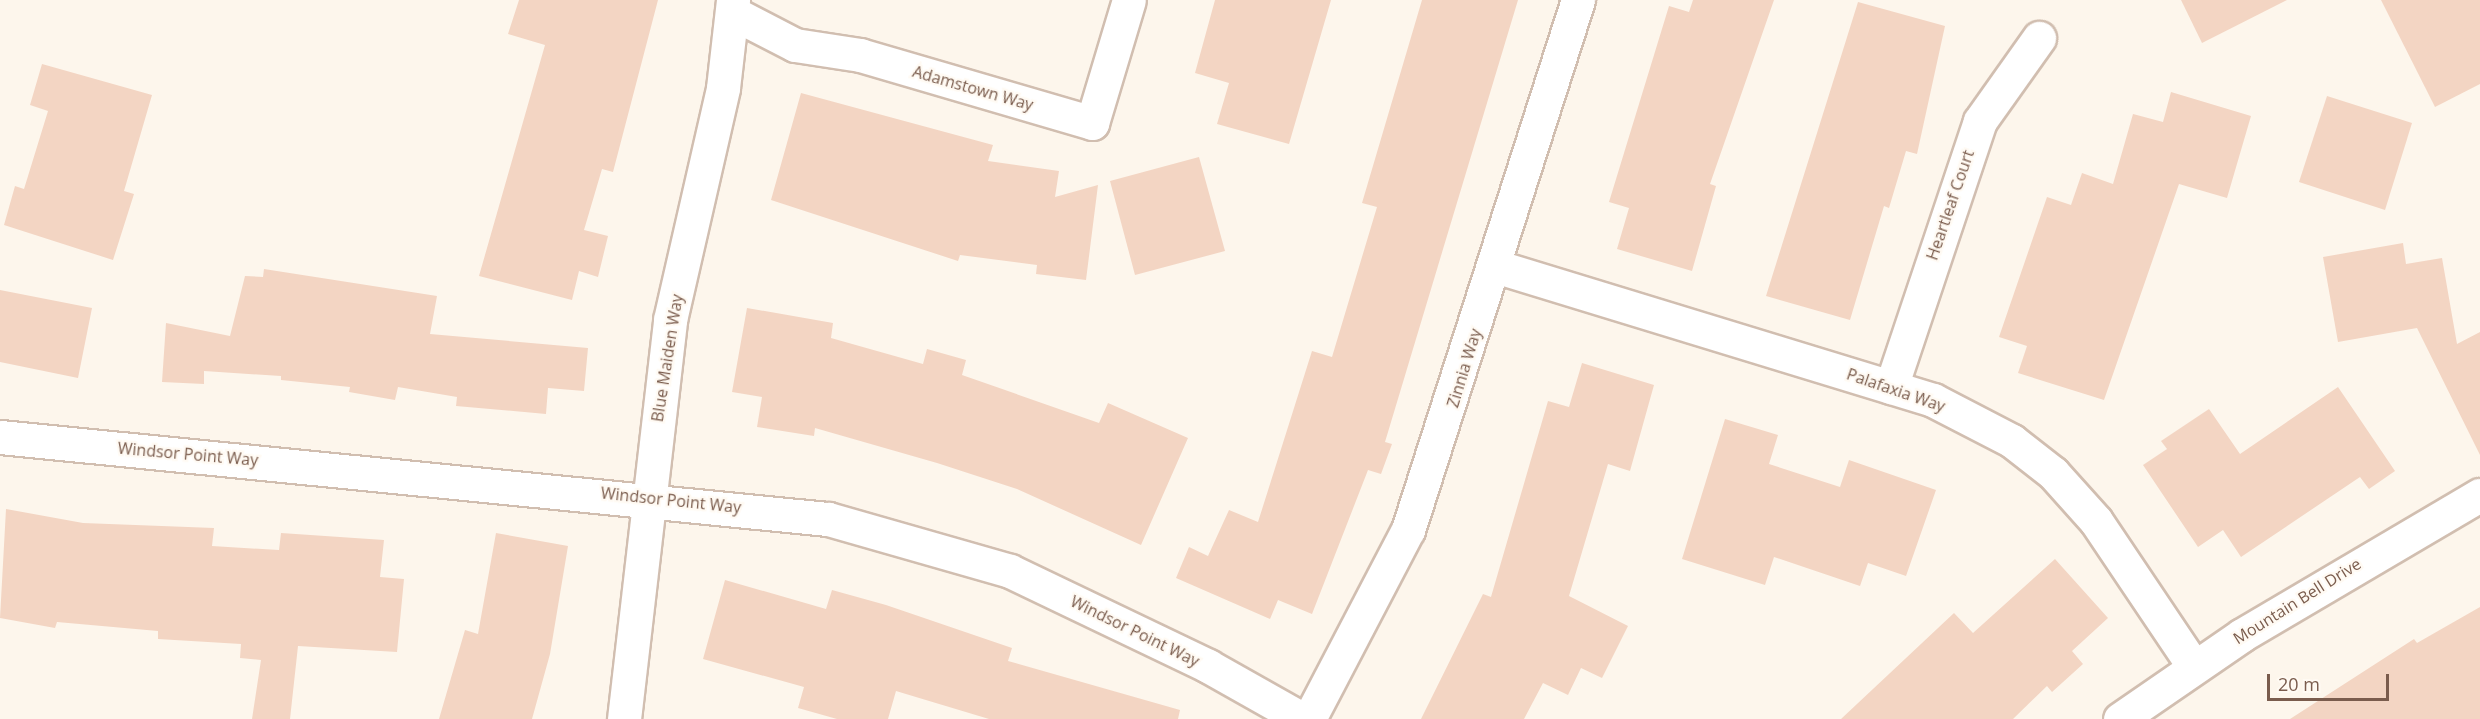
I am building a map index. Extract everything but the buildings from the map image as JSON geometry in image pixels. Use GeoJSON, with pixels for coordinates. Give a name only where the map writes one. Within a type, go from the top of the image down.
{"type":"FeatureCollection","features":[{"type":"Feature","properties":{"kind":"street","name":"Adamstown Way"},"geometry":{"type":"LineString","coordinates":[[733,7],[795,45],[860,55],[1092,123],[1129,0]]}},
{"type":"Feature","properties":{"kind":"street","name":"Zinnia Way"},"geometry":{"type":"LineString","coordinates":[[1309,719],[1408,530],[1495,266],[1578,0]]}},
{"type":"Feature","properties":{"kind":"street","name":"Blue Maiden Way"},"geometry":{"type":"LineString","coordinates":[[624,719],[647,497],[670,320],[723,88],[733,7]]}},
{"type":"Feature","properties":{"kind":"street","name":"Heartleaf Court"},"geometry":{"type":"LineString","coordinates":[[1891,387],[1980,121],[2039,38]]}},
{"type":"Feature","properties":{"kind":"street","name":"Palafaxia Way"},"geometry":{"type":"LineString","coordinates":[[1495,266],[1891,387],[1968,416],[2053,473],[2096,521],[2194,667]]}},
{"type":"Feature","properties":{"kind":"street","name":"Windsor Point Way"},"geometry":{"type":"LineString","coordinates":[[0,437],[647,497],[828,519],[1010,571],[1208,666],[1302,719]]}},
{"type":"Feature","properties":{"kind":"street","name":"Mountain Bell Drive"},"geometry":{"type":"LineString","coordinates":[[2121,719],[2194,667],[2390,544],[2480,495]]}}]}
